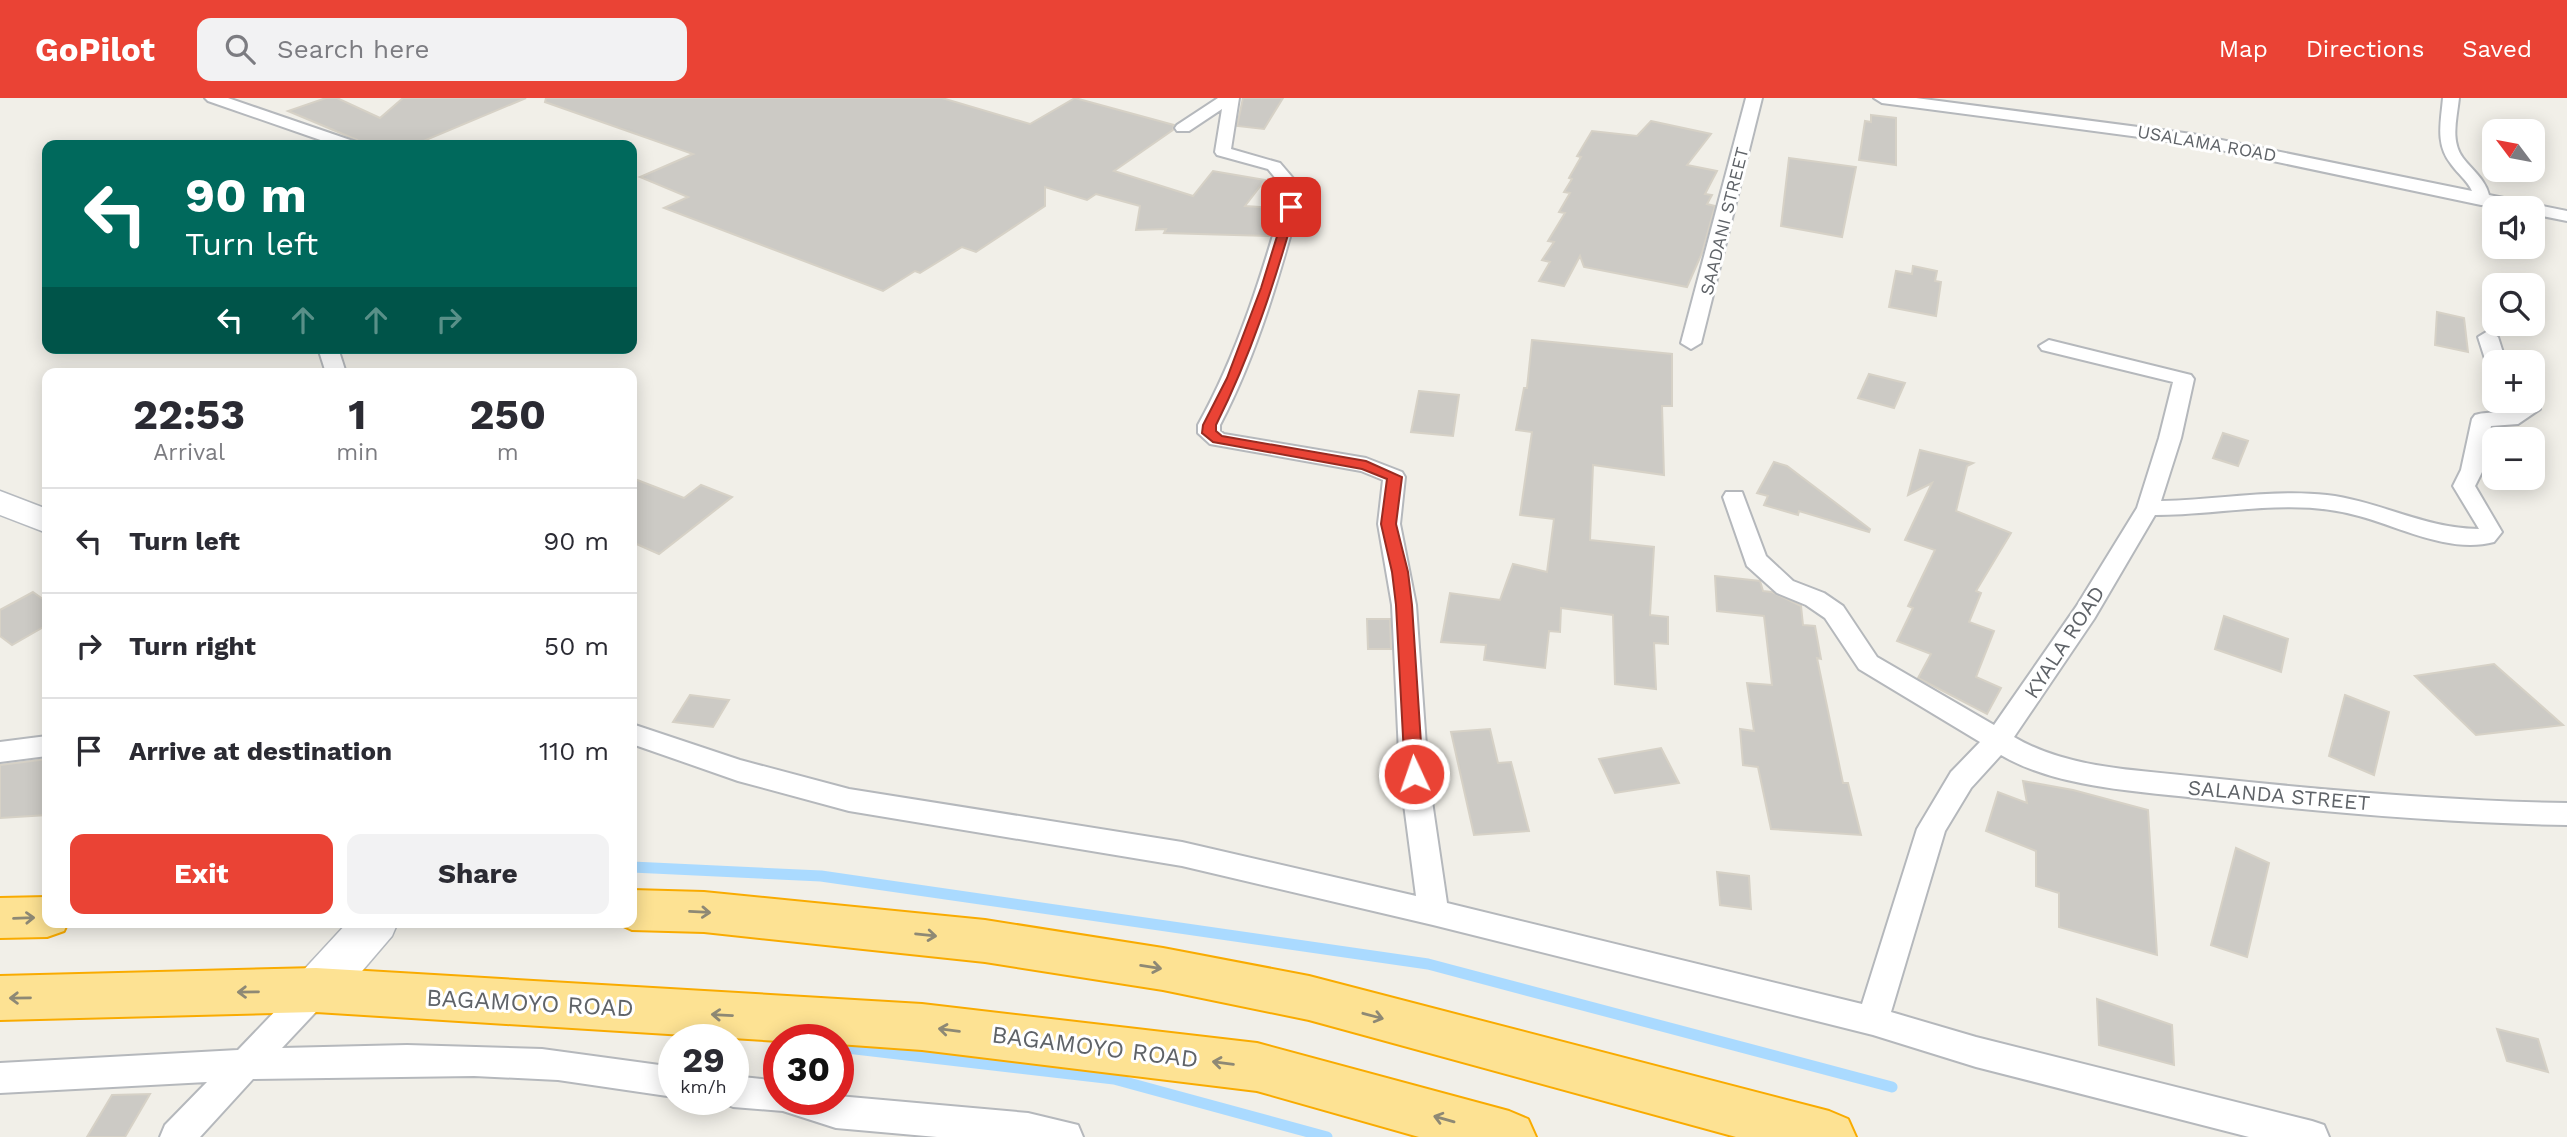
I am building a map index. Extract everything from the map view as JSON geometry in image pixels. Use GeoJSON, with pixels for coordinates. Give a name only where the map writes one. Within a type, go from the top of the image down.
{"type":"FeatureCollection","features":[{"type":"Feature","properties":{"kind":"highway"},"geometry":{"type":"LineString","coordinates":[[637,910],[704,912],[985,941],[1163,969],[1309,998],[1829,1137]]}},
{"type":"Feature","properties":{"kind":"highway"},"geometry":{"type":"LineString","coordinates":[[0,918],[42,917]]}},
{"type":"Feature","properties":{"kind":"highway","name":"BAGAMOYO ROAD"},"geometry":{"type":"LineString","coordinates":[[0,998],[316,990],[922,1027],[1257,1067],[1509,1137]]}},
{"type":"Feature","properties":{"kind":"street"},"geometry":{"type":"LineString","coordinates":[[213,98],[335,140]]}},
{"type":"Feature","properties":{"kind":"street"},"geometry":{"type":"LineString","coordinates":[[1183,128],[1230,98]]}},
{"type":"Feature","properties":{"kind":"street"},"geometry":{"type":"LineString","coordinates":[[1230,98],[1223,152],[1274,166],[1295,190],[1267,288],[1234,378],[1209,425],[1209,433],[1218,439],[1366,465],[1394,477],[1389,524],[1403,594],[1414,774],[1433,912]]}},
{"type":"Feature","properties":{"kind":"street","name":"SAADANI STREET"},"geometry":{"type":"LineString","coordinates":[[1691,343],[1754,98]]}},
{"type":"Feature","properties":{"kind":"street","name":"USALAMA ROAD"},"geometry":{"type":"LineString","coordinates":[[1882,98],[2192,139],[2481,200]]}},
{"type":"Feature","properties":{"kind":"street"},"geometry":{"type":"LineString","coordinates":[[2451,98],[2449,149],[2474,179],[2481,191],[2481,200]]}},
{"type":"Feature","properties":{"kind":"street","name":"USALAMA ROAD"},"geometry":{"type":"LineString","coordinates":[[2545,212],[2567,216]]}},
{"type":"Feature","properties":{"kind":"street"},"geometry":{"type":"LineString","coordinates":[[2488,337],[2492,350]]}},
{"type":"Feature","properties":{"kind":"street","name":"KYALA ROAD"},"geometry":{"type":"LineString","coordinates":[[1873,1021],[1931,829],[1961,780],[1998,740],[2085,613],[2148,508],[2170,438],[2184,379],[2049,346]]}},
{"type":"Feature","properties":{"kind":"street"},"geometry":{"type":"LineString","coordinates":[[2148,508],[2325,502],[2364,509],[2449,536],[2486,537],[2491,532],[2489,524],[2476,509],[2464,486],[2470,477],[2482,419],[2511,419],[2522,413]]}},
{"type":"Feature","properties":{"kind":"street","name":"SALANDA STREET"},"geometry":{"type":"LineString","coordinates":[[1734,498],[1755,560],[1785,587],[1815,599],[1834,612],[1868,663],[2031,760],[2114,778],[2340,801],[2492,813],[2567,814]]}},
{"type":"Feature","properties":{"kind":"street"},"geometry":{"type":"LineString","coordinates":[[0,502],[42,520]]}},
{"type":"Feature","properties":{"kind":"street"},"geometry":{"type":"LineString","coordinates":[[637,736],[738,770],[849,800],[1182,854],[1433,912],[1873,1021],[1976,1052],[2312,1137]]}},
{"type":"Feature","properties":{"kind":"street"},"geometry":{"type":"LineString","coordinates":[[0,752],[42,747]]}},
{"type":"Feature","properties":{"kind":"street"},"geometry":{"type":"LineString","coordinates":[[177,1137],[371,928]]}},
{"type":"Feature","properties":{"kind":"street"},"geometry":{"type":"LineString","coordinates":[[0,1078],[307,1062],[531,1064],[658,1080]]}},
{"type":"Feature","properties":{"kind":"street"},"geometry":{"type":"LineString","coordinates":[[854,1114],[1028,1129],[1066,1137]]}},
{"type":"Feature","properties":{"kind":"building"},"geometry":{"type":"Polygon","coordinates":[[[326,98],[337,98],[380,118],[403,98],[526,98],[426,140],[357,140],[288,111],[326,98]]]}},
{"type":"Feature","properties":{"kind":"building"},"geometry":{"type":"Polygon","coordinates":[[[546,98],[942,98],[1030,124],[1075,98],[1174,125],[1173,130],[1114,171],[1193,196],[1213,171],[1265,180],[1245,206],[1277,208],[1269,236],[1164,233],[1166,229],[1136,230],[1140,206],[1096,194],[1087,200],[1045,187],[1045,206],[976,252],[962,247],[920,273],[915,271],[883,291],[664,208],[688,197],[640,177],[693,154],[545,102],[546,98]]]}},
{"type":"Feature","properties":{"kind":"building"},"geometry":{"type":"Polygon","coordinates":[[[1243,98],[1283,98],[1264,129],[1237,126],[1243,98]]]}},
{"type":"Feature","properties":{"kind":"building"},"geometry":{"type":"Polygon","coordinates":[[[1871,115],[1896,118],[1896,165],[1859,160],[1865,121],[1871,122],[1871,115]]]}},
{"type":"Feature","properties":{"kind":"building"},"geometry":{"type":"Polygon","coordinates":[[[1651,121],[1711,134],[1687,165],[1717,171],[1705,194],[1712,195],[1707,204],[1715,206],[1702,253],[1687,287],[1584,267],[1580,256],[1564,286],[1539,281],[1550,262],[1542,260],[1554,242],[1548,241],[1565,213],[1559,212],[1570,193],[1564,192],[1581,157],[1577,156],[1592,131],[1637,136],[1651,121]]]}},
{"type":"Feature","properties":{"kind":"building"},"geometry":{"type":"Polygon","coordinates":[[[1789,158],[1856,167],[1842,237],[1781,226],[1789,158]]]}},
{"type":"Feature","properties":{"kind":"building"},"geometry":{"type":"Polygon","coordinates":[[[1913,266],[1937,271],[1935,281],[1941,282],[1936,316],[1889,307],[1896,271],[1912,274],[1913,266]]]}},
{"type":"Feature","properties":{"kind":"building"},"geometry":{"type":"Polygon","coordinates":[[[2437,312],[2464,318],[2468,352],[2435,345],[2437,312]]]}},
{"type":"Feature","properties":{"kind":"building"},"geometry":{"type":"Polygon","coordinates":[[[1532,340],[1672,354],[1672,406],[1662,406],[1664,475],[1593,465],[1590,540],[1654,547],[1650,615],[1668,617],[1668,644],[1654,643],[1656,689],[1615,684],[1613,615],[1561,608],[1560,632],[1549,631],[1545,668],[1484,660],[1486,645],[1441,642],[1450,593],[1500,600],[1513,564],[1547,572],[1554,519],[1520,515],[1532,432],[1516,430],[1524,388],[1527,388],[1532,340]]]}},
{"type":"Feature","properties":{"kind":"building"},"geometry":{"type":"Polygon","coordinates":[[[1869,374],[1905,383],[1894,408],[1858,398],[1869,374]]]}},
{"type":"Feature","properties":{"kind":"building"},"geometry":{"type":"Polygon","coordinates":[[[1419,391],[1459,395],[1453,436],[1411,432],[1419,391]]]}},
{"type":"Feature","properties":{"kind":"building"},"geometry":{"type":"Polygon","coordinates":[[[2223,433],[2248,441],[2238,466],[2213,458],[2223,433]]]}},
{"type":"Feature","properties":{"kind":"building"},"geometry":{"type":"Polygon","coordinates":[[[1920,450],[1973,463],[1967,466],[1956,511],[2011,533],[1976,591],[1981,593],[1969,622],[1994,631],[1976,677],[2001,688],[1987,714],[1918,678],[1931,654],[1897,641],[1913,608],[1908,606],[1935,550],[1905,540],[1932,483],[1908,495],[1920,450]]]}},
{"type":"Feature","properties":{"kind":"building"},"geometry":{"type":"Polygon","coordinates":[[[1774,462],[1787,466],[1870,529],[1869,532],[1799,511],[1798,515],[1764,505],[1768,496],[1757,493],[1774,462]]]}},
{"type":"Feature","properties":{"kind":"building"},"geometry":{"type":"Polygon","coordinates":[[[637,480],[684,498],[701,485],[732,497],[659,554],[637,544],[637,480]]]}},
{"type":"Feature","properties":{"kind":"building"},"geometry":{"type":"Polygon","coordinates":[[[1715,576],[1760,581],[1763,591],[1772,592],[1801,606],[1803,625],[1815,626],[1821,659],[1817,658],[1843,783],[1848,783],[1861,835],[1771,829],[1758,767],[1743,765],[1740,729],[1754,731],[1747,683],[1772,685],[1764,616],[1717,611],[1715,576]]]}},
{"type":"Feature","properties":{"kind":"building"},"geometry":{"type":"Polygon","coordinates":[[[33,592],[42,598],[42,628],[12,645],[0,636],[0,610],[33,592]]]}},
{"type":"Feature","properties":{"kind":"building"},"geometry":{"type":"Polygon","coordinates":[[[2224,616],[2288,639],[2281,672],[2215,649],[2224,616]]]}},
{"type":"Feature","properties":{"kind":"building"},"geometry":{"type":"Polygon","coordinates":[[[1367,619],[1390,619],[1391,649],[1368,649],[1367,619]]]}},
{"type":"Feature","properties":{"kind":"building"},"geometry":{"type":"Polygon","coordinates":[[[2494,664],[2563,725],[2476,735],[2415,676],[2494,664]]]}},
{"type":"Feature","properties":{"kind":"building"},"geometry":{"type":"Polygon","coordinates":[[[690,695],[729,700],[713,727],[673,722],[690,695]]]}},
{"type":"Feature","properties":{"kind":"building"},"geometry":{"type":"Polygon","coordinates":[[[2345,695],[2389,712],[2374,775],[2329,756],[2345,695]]]}},
{"type":"Feature","properties":{"kind":"building"},"geometry":{"type":"Polygon","coordinates":[[[1490,729],[1498,763],[1511,762],[1529,831],[1474,835],[1451,732],[1490,729]]]}},
{"type":"Feature","properties":{"kind":"building"},"geometry":{"type":"Polygon","coordinates":[[[1661,748],[1679,783],[1615,793],[1599,759],[1661,748]]]}},
{"type":"Feature","properties":{"kind":"building"},"geometry":{"type":"Polygon","coordinates":[[[42,760],[42,815],[0,818],[0,765],[42,760]]]}},
{"type":"Feature","properties":{"kind":"building"},"geometry":{"type":"Polygon","coordinates":[[[2023,781],[2073,790],[2148,810],[2157,955],[2059,927],[2059,893],[2036,886],[2036,851],[1986,831],[1998,792],[2027,803],[2023,781]]]}},
{"type":"Feature","properties":{"kind":"building"},"geometry":{"type":"Polygon","coordinates":[[[2236,848],[2269,863],[2247,957],[2211,945],[2236,848]]]}},
{"type":"Feature","properties":{"kind":"building"},"geometry":{"type":"Polygon","coordinates":[[[1717,872],[1749,876],[1751,909],[1720,905],[1717,872]]]}},
{"type":"Feature","properties":{"kind":"building"},"geometry":{"type":"Polygon","coordinates":[[[2097,999],[2172,1025],[2174,1065],[2099,1045],[2097,999]]]}},
{"type":"Feature","properties":{"kind":"building"},"geometry":{"type":"Polygon","coordinates":[[[2497,1029],[2538,1039],[2548,1072],[2507,1061],[2497,1029]]]}},
{"type":"Feature","properties":{"kind":"building"},"geometry":{"type":"Polygon","coordinates":[[[150,1094],[125,1137],[87,1137],[112,1095],[150,1094]]]}},
{"type":"Feature","properties":{"kind":"waterway"},"geometry":{"type":"LineString","coordinates":[[637,867],[821,876],[1428,964],[1892,1087]]}},
{"type":"Feature","properties":{"kind":"waterway"},"geometry":{"type":"LineString","coordinates":[[854,1049],[1114,1079],[1327,1137]]}},
{"type":"Feature","properties":{"kind":"route"},"geometry":{"type":"LineString","coordinates":[[1291,207],[1267,288],[1257,309],[1234,378],[1209,425],[1209,433],[1218,439],[1366,465],[1394,477],[1389,524],[1404,605],[1414,774]]}}]}
